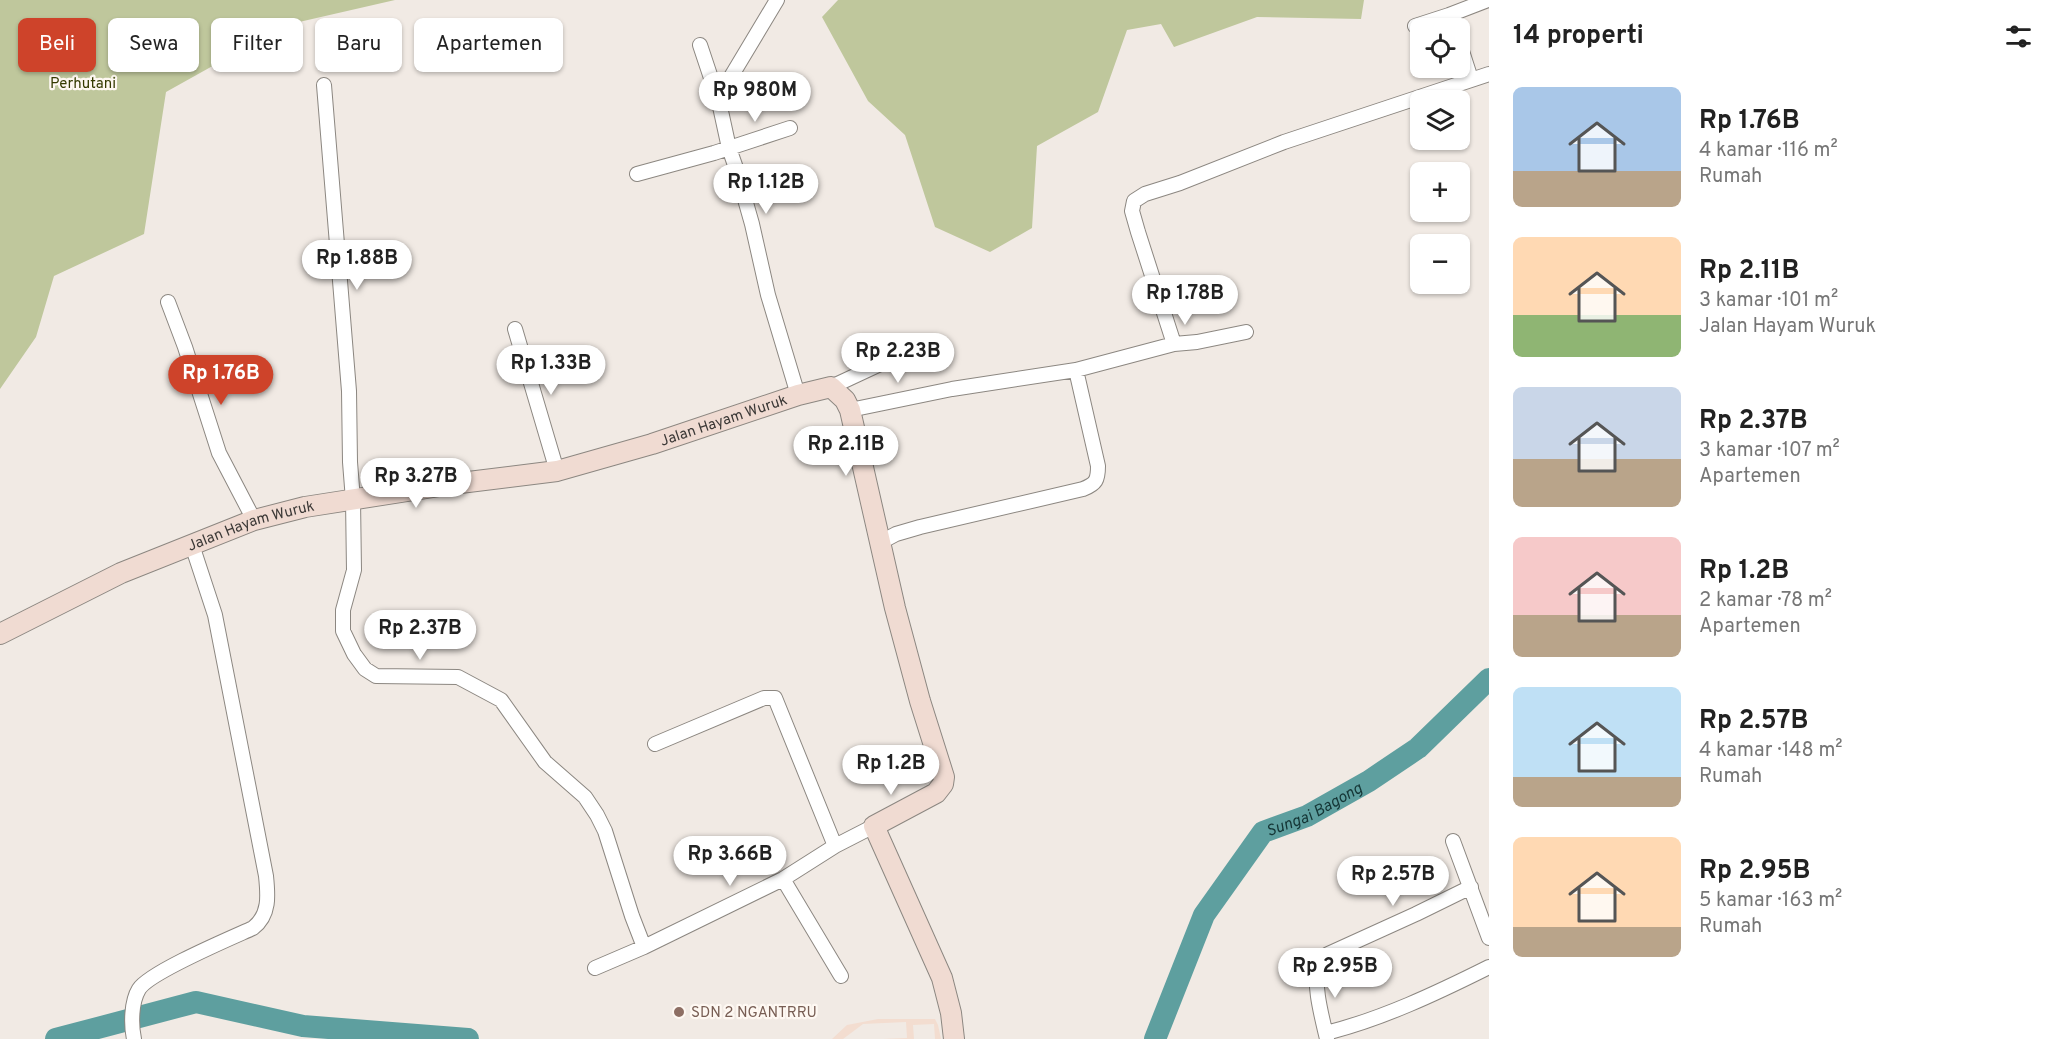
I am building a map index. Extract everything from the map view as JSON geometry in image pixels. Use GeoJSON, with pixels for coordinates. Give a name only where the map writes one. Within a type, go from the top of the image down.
{"type":"FeatureCollection","features":[{"type":"Feature","properties":{"kind":"street"},"geometry":{"type":"LineString","coordinates":[[719,102],[729,80],[777,0]]}},
{"type":"Feature","properties":{"kind":"street"},"geometry":{"type":"LineString","coordinates":[[1440,18],[1488,0]]}},
{"type":"Feature","properties":{"kind":"street"},"geometry":{"type":"LineString","coordinates":[[700,45],[719,102],[768,295],[798,396]]}},
{"type":"Feature","properties":{"kind":"street"},"geometry":{"type":"LineString","coordinates":[[1174,344],[1132,211],[1134,201],[1145,194],[1180,183],[1284,142],[1489,74]]}},
{"type":"Feature","properties":{"kind":"street"},"geometry":{"type":"LineString","coordinates":[[324,84],[349,391],[353,500],[354,570],[342,610],[343,631],[354,654],[365,669],[376,675],[458,677],[501,700],[546,762],[585,797],[597,815],[605,831],[644,947]]}},
{"type":"Feature","properties":{"kind":"street"},"geometry":{"type":"LineString","coordinates":[[637,174],[790,128]]}},
{"type":"Feature","properties":{"kind":"street"},"geometry":{"type":"LineString","coordinates":[[168,302],[219,453],[254,520]]}},
{"type":"Feature","properties":{"kind":"street"},"geometry":{"type":"LineString","coordinates":[[514,329],[557,471]]}},
{"type":"Feature","properties":{"kind":"street"},"geometry":{"type":"LineString","coordinates":[[850,410],[952,389],[1076,370],[1174,344],[1197,342],[1246,332]]}},
{"type":"Feature","properties":{"kind":"street"},"geometry":{"type":"LineString","coordinates":[[595,968],[644,947],[783,879],[835,846],[936,794],[943,784],[944,777],[905,648],[850,410],[845,400],[831,387],[906,352]]}},
{"type":"Feature","properties":{"kind":"street"},"geometry":{"type":"LineString","coordinates":[[881,542],[896,534],[920,527],[1093,486],[1098,478],[1098,466],[1076,370]]}},
{"type":"Feature","properties":{"kind":"street","name":"Jalan Hayam Wuruk"},"geometry":{"type":"LineString","coordinates":[[0,634],[121,573],[254,520],[304,507],[452,484],[557,471],[831,387]]}},
{"type":"Feature","properties":{"kind":"street"},"geometry":{"type":"LineString","coordinates":[[133,1033],[135,1002],[140,988],[172,966],[253,928],[261,922],[266,907],[266,876],[224,657],[209,593],[192,545]]}},
{"type":"Feature","properties":{"kind":"street"},"geometry":{"type":"LineString","coordinates":[[655,744],[764,698],[775,698],[835,846]]}},
{"type":"Feature","properties":{"kind":"street"},"geometry":{"type":"LineString","coordinates":[[874,826],[942,978],[951,1013],[954,1039]]}},
{"type":"Feature","properties":{"kind":"street"},"geometry":{"type":"LineString","coordinates":[[1454,841],[1489,938]]}},
{"type":"Feature","properties":{"kind":"street"},"geometry":{"type":"LineString","coordinates":[[783,879],[841,976]]}},
{"type":"Feature","properties":{"kind":"street"},"geometry":{"type":"LineString","coordinates":[[1471,888],[1328,954],[1318,967],[1317,975],[1320,1005],[1327,1036],[1443,990],[1489,967]]}},
{"type":"Feature","properties":{"kind":"shaded area"},"geometry":{"type":"Polygon","coordinates":[[[878,1019],[935,1019],[941,1039],[935,1039],[934,1024],[913,1025],[914,1039],[883,1039],[907,1038],[906,1022],[863,1024],[843,1039],[832,1039],[847,1025],[878,1019]]]}},
{"type":"Feature","properties":{"kind":"green space","name":"Perhutani"},"geometry":{"type":"Polygon","coordinates":[[[0,0],[395,0],[303,21],[303,18],[211,18],[211,67],[166,92],[144,234],[54,276],[36,337],[0,389],[0,0]]]}},
{"type":"Feature","properties":{"kind":"green space"},"geometry":{"type":"Polygon","coordinates":[[[838,0],[1364,0],[1361,19],[1257,17],[1174,47],[1161,24],[1127,30],[1098,112],[1037,146],[1032,228],[990,252],[935,227],[905,135],[868,101],[822,17],[838,0]]]}},
{"type":"Feature","properties":{"kind":"waterway","name":"Sungai Bagong"},"geometry":{"type":"LineString","coordinates":[[1155,1039],[1204,915],[1263,832],[1307,816],[1369,781],[1418,748],[1489,679]]}},
{"type":"Feature","properties":{"kind":"waterway","name":"Sungai Bagong"},"geometry":{"type":"LineString","coordinates":[[56,1039],[196,1002],[303,1026],[468,1039]]}},
{"type":"Feature","properties":{"kind":"place","name":"SDN 2 NGANTRRU"},"geometry":{"type":"Point","coordinates":[679,1012]}}]}
